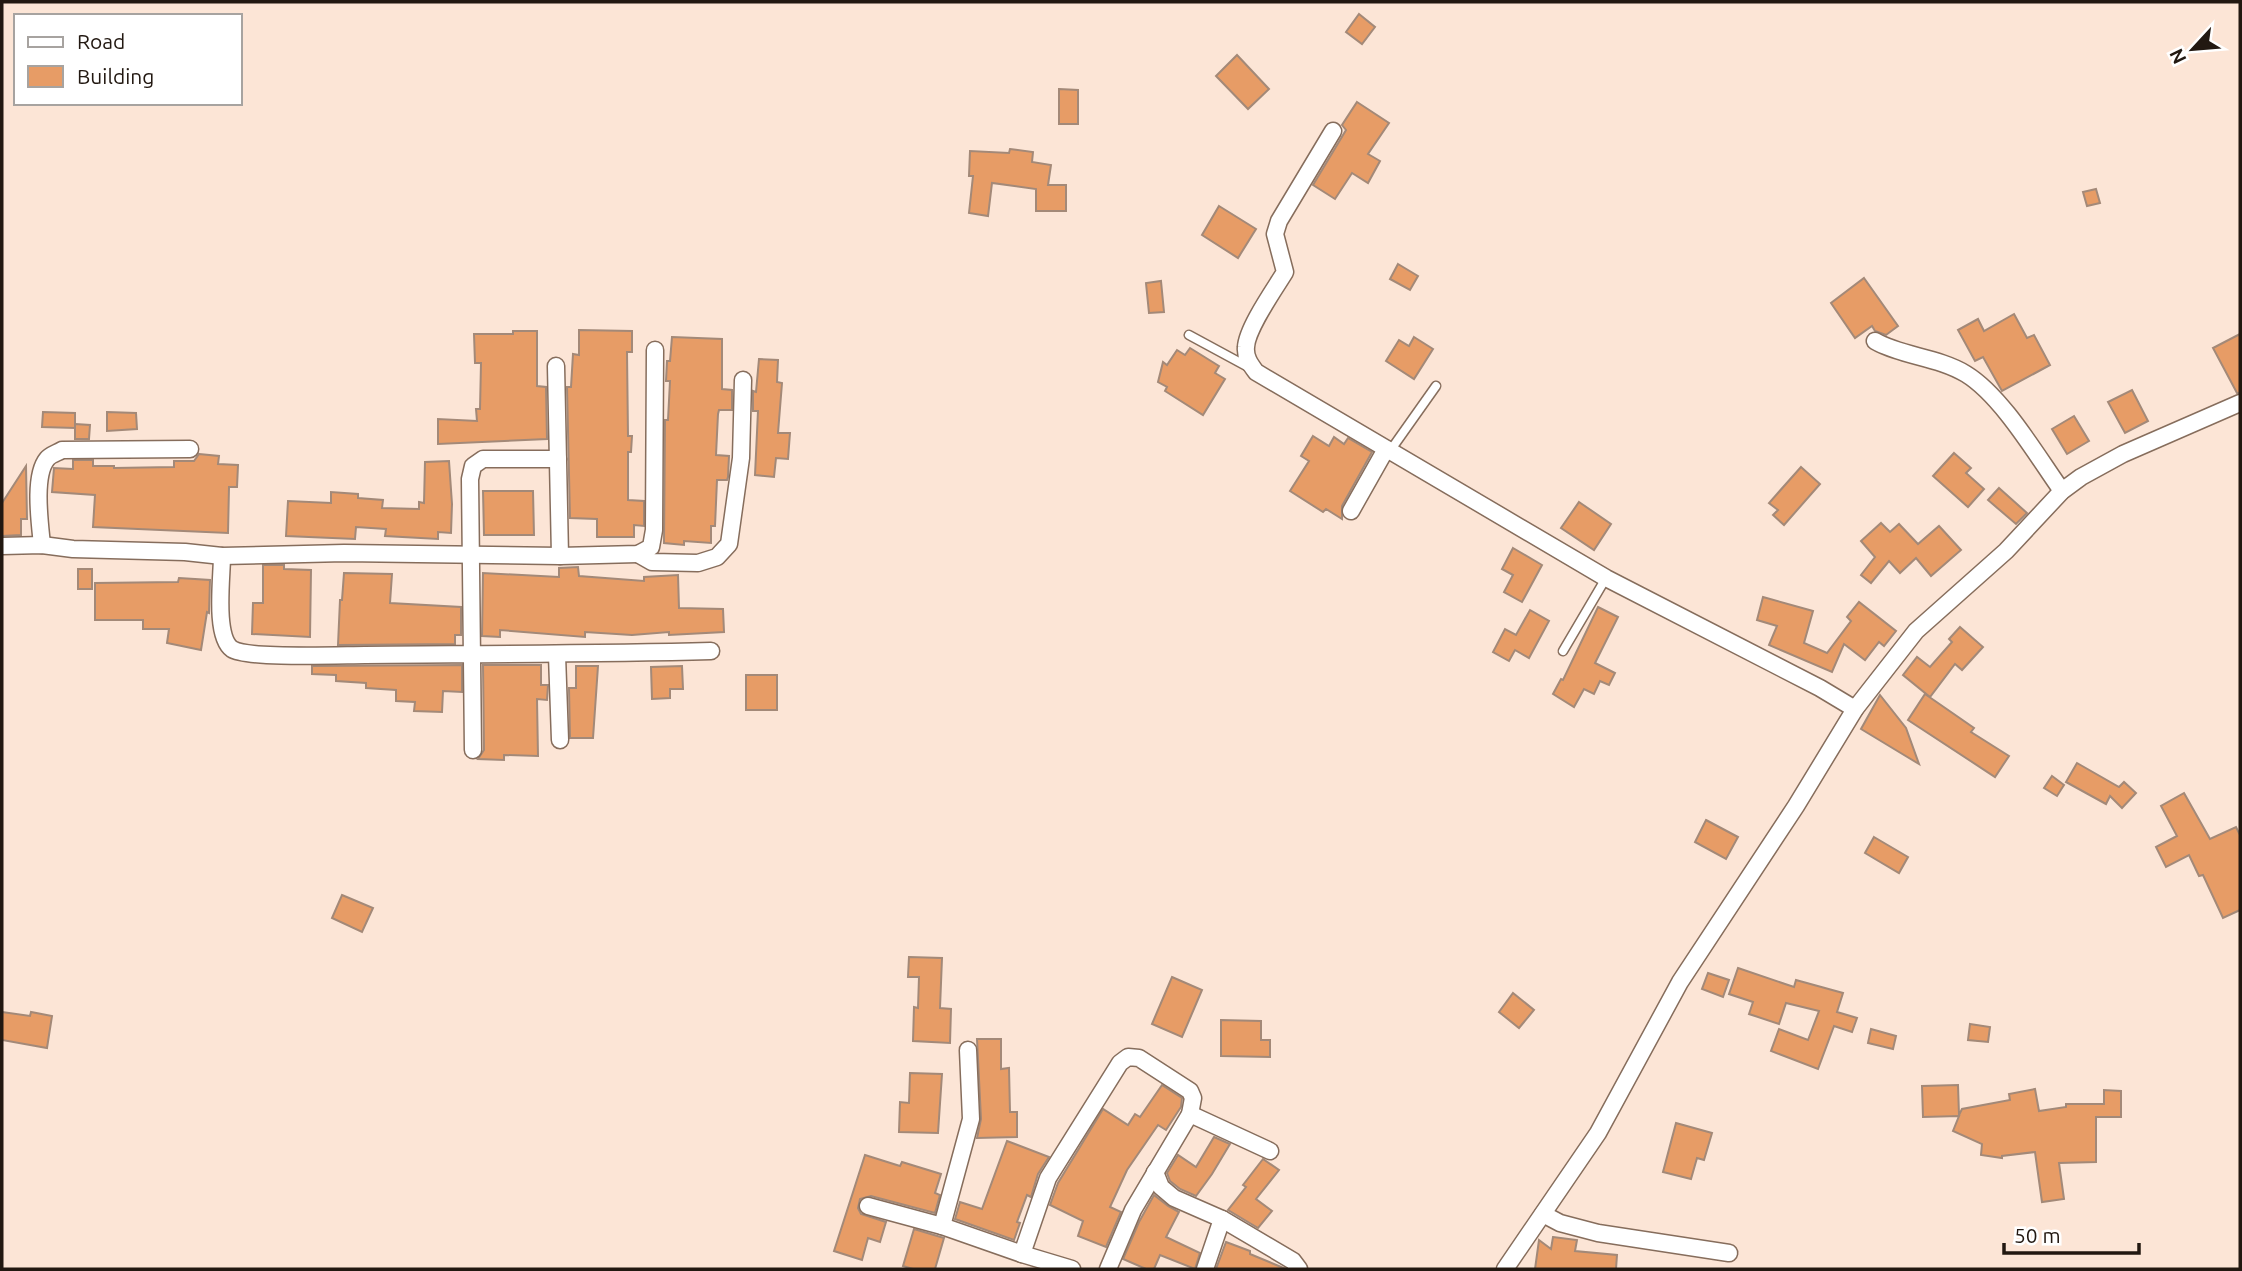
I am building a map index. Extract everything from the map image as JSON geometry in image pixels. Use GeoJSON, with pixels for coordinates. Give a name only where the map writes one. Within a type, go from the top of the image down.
{"type":"FeatureCollection","features":[{"type":"Feature","properties":{"kind":"street"},"geometry":{"type":"LineString","coordinates":[[1333,131],[1279,221],[1275,234],[1285,272],[1259,314],[1245,346],[1247,359],[1256,372],[1606,578],[1820,688],[1855,709]]}},
{"type":"Feature","properties":{"kind":"street"},"geometry":{"type":"LineString","coordinates":[[1874,341],[1941,363],[1967,375],[2003,409],[2062,491]]}},
{"type":"Feature","properties":{"kind":"street"},"geometry":{"type":"LineString","coordinates":[[2,546],[42,545],[73,549],[185,552],[222,556],[344,553],[560,556],[638,554],[650,547],[654,530],[655,350]]}},
{"type":"Feature","properties":{"kind":"street"},"geometry":{"type":"LineString","coordinates":[[556,366],[560,556]]}},
{"type":"Feature","properties":{"kind":"street"},"geometry":{"type":"LineString","coordinates":[[638,554],[652,562],[698,563],[717,557],[729,544],[741,458],[743,380]]}},
{"type":"Feature","properties":{"kind":"street"},"geometry":{"type":"LineString","coordinates":[[1505,1269],[1598,1133],[1680,982],[1796,806],[1855,709],[1916,631],[2006,551],[2062,491],[2098,466],[2240,403]]}},
{"type":"Feature","properties":{"kind":"street"},"geometry":{"type":"LineString","coordinates":[[42,545],[38,510],[42,470],[47,458],[62,450],[190,449]]}},
{"type":"Feature","properties":{"kind":"street"},"geometry":{"type":"LineString","coordinates":[[1351,511],[1388,450]]}},
{"type":"Feature","properties":{"kind":"street"},"geometry":{"type":"LineString","coordinates":[[473,750],[470,479],[473,466],[483,458],[558,458]]}},
{"type":"Feature","properties":{"kind":"street"},"geometry":{"type":"LineString","coordinates":[[222,556],[224,638],[233,649],[244,653],[558,655],[711,651]]}},
{"type":"Feature","properties":{"kind":"street"},"geometry":{"type":"LineString","coordinates":[[558,655],[560,740]]}},
{"type":"Feature","properties":{"kind":"street"},"geometry":{"type":"LineString","coordinates":[[942,1226],[971,1119],[968,1050]]}},
{"type":"Feature","properties":{"kind":"street"},"geometry":{"type":"LineString","coordinates":[[1022,1254],[1048,1178],[1119,1063],[1128,1057],[1139,1058],[1190,1091],[1193,1098],[1190,1114],[1133,1210],[1108,1269]]}},
{"type":"Feature","properties":{"kind":"street"},"geometry":{"type":"LineString","coordinates":[[1190,1114],[1270,1151]]}},
{"type":"Feature","properties":{"kind":"street"},"geometry":{"type":"LineString","coordinates":[[1155,1172],[1161,1187],[1174,1198],[1222,1219],[1293,1261],[1299,1269]]}},
{"type":"Feature","properties":{"kind":"street"},"geometry":{"type":"LineString","coordinates":[[868,1206],[942,1226],[1072,1269]]}},
{"type":"Feature","properties":{"kind":"street"},"geometry":{"type":"LineString","coordinates":[[1543,1214],[1560,1223],[1598,1233],[1729,1253]]}},
{"type":"Feature","properties":{"kind":"street"},"geometry":{"type":"LineString","coordinates":[[1205,1269],[1222,1219]]}},
{"type":"Feature","properties":{"kind":"lane"},"geometry":{"type":"LineString","coordinates":[[1189,335],[1256,372]]}},
{"type":"Feature","properties":{"kind":"lane"},"geometry":{"type":"LineString","coordinates":[[1388,450],[1436,386]]}},
{"type":"Feature","properties":{"kind":"lane"},"geometry":{"type":"LineString","coordinates":[[1563,651],[1606,578]]}},
{"type":"Feature","properties":{"kind":"building"},"geometry":{"type":"Polygon","coordinates":[[[1359,14],[1375,27],[1362,44],[1346,32],[1359,14]]]}},
{"type":"Feature","properties":{"kind":"building"},"geometry":{"type":"Polygon","coordinates":[[[1237,55],[1269,89],[1248,109],[1216,76],[1237,55]]]}},
{"type":"Feature","properties":{"kind":"building"},"geometry":{"type":"Polygon","coordinates":[[[1059,89],[1078,90],[1078,124],[1059,124],[1059,89]]]}},
{"type":"Feature","properties":{"kind":"building"},"geometry":{"type":"Polygon","coordinates":[[[1357,102],[1389,123],[1368,154],[1380,161],[1368,183],[1352,173],[1335,199],[1313,185],[1346,130],[1342,125],[1357,102]]]}},
{"type":"Feature","properties":{"kind":"building"},"geometry":{"type":"Polygon","coordinates":[[[1010,149],[1033,152],[1032,162],[1051,165],[1048,185],[1066,185],[1066,211],[1036,211],[1036,189],[992,183],[988,216],[969,213],[973,176],[969,176],[970,151],[1009,153],[1010,149]]]}},
{"type":"Feature","properties":{"kind":"building"},"geometry":{"type":"Polygon","coordinates":[[[2096,189],[2100,203],[2087,206],[2083,192],[2096,189]]]}},
{"type":"Feature","properties":{"kind":"building"},"geometry":{"type":"Polygon","coordinates":[[[1219,206],[1256,229],[1238,258],[1202,235],[1219,206]]]}},
{"type":"Feature","properties":{"kind":"building"},"geometry":{"type":"Polygon","coordinates":[[[1398,264],[1418,276],[1410,290],[1390,279],[1398,264]]]}},
{"type":"Feature","properties":{"kind":"building"},"geometry":{"type":"Polygon","coordinates":[[[1864,278],[1898,326],[1886,335],[1875,331],[1872,326],[1855,338],[1831,303],[1864,278]]]}},
{"type":"Feature","properties":{"kind":"building"},"geometry":{"type":"Polygon","coordinates":[[[1161,281],[1164,312],[1149,313],[1146,283],[1161,281]]]}},
{"type":"Feature","properties":{"kind":"building"},"geometry":{"type":"Polygon","coordinates":[[[2014,314],[2027,338],[2034,335],[2050,365],[2002,391],[1983,357],[1975,361],[1958,330],[1978,319],[1984,331],[2014,314]]]}},
{"type":"Feature","properties":{"kind":"building"},"geometry":{"type":"Polygon","coordinates":[[[579,330],[632,331],[632,352],[627,352],[628,436],[632,436],[631,452],[628,452],[628,500],[644,501],[644,526],[634,525],[634,537],[597,537],[597,519],[570,518],[567,387],[571,387],[573,354],[579,355],[579,330]]]}},
{"type":"Feature","properties":{"kind":"building"},"geometry":{"type":"Polygon","coordinates":[[[513,331],[537,331],[537,386],[546,387],[547,439],[438,444],[438,419],[477,421],[476,409],[480,409],[481,363],[475,363],[474,334],[513,334],[513,331]]]}},
{"type":"Feature","properties":{"kind":"building"},"geometry":{"type":"Polygon","coordinates":[[[2240,334],[2240,393],[2237,393],[2213,348],[2240,334]]]}},
{"type":"Feature","properties":{"kind":"building"},"geometry":{"type":"Polygon","coordinates":[[[672,337],[722,339],[722,389],[732,390],[732,410],[719,410],[718,414],[716,455],[729,456],[728,477],[727,480],[717,480],[715,526],[711,526],[711,543],[664,543],[665,420],[668,420],[670,381],[666,381],[672,337]]]}},
{"type":"Feature","properties":{"kind":"building"},"geometry":{"type":"Polygon","coordinates":[[[1414,337],[1433,349],[1414,379],[1386,361],[1399,340],[1409,346],[1414,337]]]}},
{"type":"Feature","properties":{"kind":"building"},"geometry":{"type":"Polygon","coordinates":[[[1190,348],[1219,366],[1215,373],[1225,379],[1203,415],[1165,391],[1167,387],[1158,382],[1163,362],[1167,365],[1177,350],[1185,355],[1190,348]]]}},
{"type":"Feature","properties":{"kind":"building"},"geometry":{"type":"Polygon","coordinates":[[[759,359],[778,360],[777,382],[782,383],[778,433],[790,433],[788,459],[776,458],[774,477],[755,475],[758,411],[753,411],[753,391],[756,392],[759,359]]]}},
{"type":"Feature","properties":{"kind":"building"},"geometry":{"type":"Polygon","coordinates":[[[2132,390],[2148,421],[2125,433],[2108,402],[2132,390]]]}},
{"type":"Feature","properties":{"kind":"building"},"geometry":{"type":"Polygon","coordinates":[[[43,412],[75,413],[75,428],[42,427],[43,412]]]}},
{"type":"Feature","properties":{"kind":"building"},"geometry":{"type":"Polygon","coordinates":[[[107,412],[136,413],[137,429],[107,431],[107,412]]]}},
{"type":"Feature","properties":{"kind":"building"},"geometry":{"type":"Polygon","coordinates":[[[2074,416],[2089,441],[2067,454],[2052,429],[2074,416]]]}},
{"type":"Feature","properties":{"kind":"building"},"geometry":{"type":"Polygon","coordinates":[[[75,424],[90,425],[89,439],[75,439],[75,424]]]}},
{"type":"Feature","properties":{"kind":"building"},"geometry":{"type":"Polygon","coordinates":[[[1313,436],[1329,446],[1334,437],[1344,444],[1348,438],[1372,452],[1342,506],[1342,519],[1326,509],[1323,512],[1290,491],[1309,461],[1301,456],[1313,436]]]}},
{"type":"Feature","properties":{"kind":"building"},"geometry":{"type":"Polygon","coordinates":[[[1954,453],[1971,468],[1966,473],[1984,489],[1968,507],[1933,476],[1954,453]]]}},
{"type":"Feature","properties":{"kind":"building"},"geometry":{"type":"Polygon","coordinates":[[[199,454],[219,456],[218,464],[238,465],[237,487],[229,487],[228,533],[93,527],[95,495],[52,492],[54,468],[73,469],[73,460],[93,460],[93,466],[114,468],[174,467],[174,461],[194,461],[199,454]]]}},
{"type":"Feature","properties":{"kind":"building"},"geometry":{"type":"Polygon","coordinates":[[[449,461],[451,533],[438,532],[438,539],[385,536],[386,529],[356,527],[355,539],[286,536],[288,501],[331,503],[331,492],[358,494],[358,498],[383,500],[382,508],[419,509],[419,502],[424,503],[425,462],[449,461]]]}},
{"type":"Feature","properties":{"kind":"building"},"geometry":{"type":"Polygon","coordinates":[[[26,466],[27,519],[21,519],[21,535],[2,536],[2,503],[26,466]]]}},
{"type":"Feature","properties":{"kind":"building"},"geometry":{"type":"Polygon","coordinates":[[[1801,467],[1820,484],[1784,525],[1773,515],[1778,510],[1769,503],[1801,467]]]}},
{"type":"Feature","properties":{"kind":"building"},"geometry":{"type":"Polygon","coordinates":[[[1999,488],[2027,513],[2016,524],[1988,500],[1999,488]]]}},
{"type":"Feature","properties":{"kind":"building"},"geometry":{"type":"Polygon","coordinates":[[[483,491],[533,491],[534,535],[484,535],[483,491]]]}},
{"type":"Feature","properties":{"kind":"building"},"geometry":{"type":"Polygon","coordinates":[[[1579,502],[1611,524],[1594,550],[1561,528],[1579,502]]]}},
{"type":"Feature","properties":{"kind":"building"},"geometry":{"type":"Polygon","coordinates":[[[1881,523],[1890,532],[1899,524],[1918,544],[1939,526],[1961,550],[1931,576],[1916,558],[1900,573],[1889,561],[1871,583],[1861,575],[1875,557],[1861,541],[1881,523]]]}},
{"type":"Feature","properties":{"kind":"building"},"geometry":{"type":"Polygon","coordinates":[[[1513,548],[1542,565],[1522,602],[1504,592],[1513,575],[1502,569],[1513,548]]]}},
{"type":"Feature","properties":{"kind":"building"},"geometry":{"type":"Polygon","coordinates":[[[263,565],[284,565],[284,569],[311,570],[310,637],[252,634],[253,603],[263,603],[263,565]]]}},
{"type":"Feature","properties":{"kind":"building"},"geometry":{"type":"Polygon","coordinates":[[[578,567],[579,576],[644,581],[644,577],[678,575],[679,608],[723,609],[724,632],[632,635],[585,632],[585,637],[500,630],[500,637],[482,636],[483,573],[559,577],[559,568],[578,567]]]}},
{"type":"Feature","properties":{"kind":"building"},"geometry":{"type":"Polygon","coordinates":[[[78,569],[92,569],[92,589],[78,589],[78,569]]]}},
{"type":"Feature","properties":{"kind":"building"},"geometry":{"type":"Polygon","coordinates":[[[344,573],[392,574],[390,603],[461,607],[461,635],[455,635],[455,644],[338,645],[344,573]]]}},
{"type":"Feature","properties":{"kind":"building"},"geometry":{"type":"Polygon","coordinates":[[[179,578],[210,580],[209,613],[207,612],[201,650],[167,643],[169,629],[143,629],[143,620],[95,620],[95,583],[178,582],[179,578]]]}},
{"type":"Feature","properties":{"kind":"building"},"geometry":{"type":"Polygon","coordinates":[[[1763,597],[1813,611],[1804,643],[1827,653],[1851,621],[1847,617],[1859,602],[1896,631],[1884,646],[1879,642],[1865,660],[1844,644],[1832,672],[1769,645],[1777,626],[1757,620],[1763,597]]]}},
{"type":"Feature","properties":{"kind":"building"},"geometry":{"type":"Polygon","coordinates":[[[1598,607],[1618,617],[1595,663],[1615,673],[1609,685],[1600,681],[1594,694],[1584,689],[1574,707],[1553,694],[1561,679],[1563,680],[1598,607]]]}},
{"type":"Feature","properties":{"kind":"building"},"geometry":{"type":"Polygon","coordinates":[[[1530,610],[1549,621],[1529,658],[1515,650],[1509,661],[1493,652],[1505,629],[1516,635],[1530,610]]]}},
{"type":"Feature","properties":{"kind":"building"},"geometry":{"type":"Polygon","coordinates":[[[1960,627],[1983,647],[1962,670],[1955,664],[1930,697],[1903,675],[1917,657],[1930,667],[1952,642],[1949,639],[1960,627]]]}},
{"type":"Feature","properties":{"kind":"building"},"geometry":{"type":"Polygon","coordinates":[[[462,665],[462,692],[443,691],[442,712],[414,711],[415,702],[396,701],[396,690],[366,688],[366,683],[336,681],[336,675],[312,674],[312,666],[462,665]]]}},
{"type":"Feature","properties":{"kind":"building"},"geometry":{"type":"Polygon","coordinates":[[[483,665],[541,665],[541,685],[548,685],[547,700],[537,699],[538,756],[504,755],[504,760],[478,759],[484,750],[483,665]]]}},
{"type":"Feature","properties":{"kind":"building"},"geometry":{"type":"Polygon","coordinates":[[[576,666],[598,666],[593,738],[570,738],[569,688],[576,688],[576,666]]]}},
{"type":"Feature","properties":{"kind":"building"},"geometry":{"type":"Polygon","coordinates":[[[682,666],[683,689],[670,689],[670,698],[652,699],[651,667],[682,666]]]}},
{"type":"Feature","properties":{"kind":"building"},"geometry":{"type":"Polygon","coordinates":[[[746,675],[777,675],[777,710],[746,710],[746,675]]]}},
{"type":"Feature","properties":{"kind":"building"},"geometry":{"type":"Polygon","coordinates":[[[1925,694],[1974,728],[1971,732],[2009,756],[1995,777],[1908,720],[1925,694]]]}},
{"type":"Feature","properties":{"kind":"building"},"geometry":{"type":"Polygon","coordinates":[[[1880,695],[1906,728],[1919,764],[1861,729],[1880,695]]]}},
{"type":"Feature","properties":{"kind":"building"},"geometry":{"type":"Polygon","coordinates":[[[2077,763],[2119,787],[2124,782],[2136,793],[2122,808],[2110,796],[2106,804],[2066,782],[2077,763]]]}},
{"type":"Feature","properties":{"kind":"building"},"geometry":{"type":"Polygon","coordinates":[[[2052,776],[2064,785],[2057,796],[2044,788],[2052,776]]]}},
{"type":"Feature","properties":{"kind":"building"},"geometry":{"type":"Polygon","coordinates":[[[2184,793],[2210,839],[2236,827],[2240,835],[2240,910],[2223,918],[2203,875],[2199,876],[2189,855],[2166,867],[2156,847],[2177,836],[2161,806],[2184,793]]]}},
{"type":"Feature","properties":{"kind":"building"},"geometry":{"type":"Polygon","coordinates":[[[1706,820],[1738,837],[1726,859],[1695,842],[1706,820]]]}},
{"type":"Feature","properties":{"kind":"building"},"geometry":{"type":"Polygon","coordinates":[[[1874,837],[1908,857],[1899,873],[1865,853],[1874,837]]]}},
{"type":"Feature","properties":{"kind":"building"},"geometry":{"type":"Polygon","coordinates":[[[342,895],[373,908],[362,932],[332,918],[342,895]]]}},
{"type":"Feature","properties":{"kind":"building"},"geometry":{"type":"Polygon","coordinates":[[[909,957],[942,958],[940,1008],[951,1009],[950,1043],[913,1041],[914,1007],[918,1008],[919,977],[908,977],[909,957]]]}},
{"type":"Feature","properties":{"kind":"building"},"geometry":{"type":"Polygon","coordinates":[[[1738,968],[1794,987],[1796,980],[1843,993],[1837,1012],[1857,1018],[1852,1032],[1834,1026],[1818,1069],[1771,1051],[1779,1029],[1808,1040],[1819,1011],[1786,1003],[1779,1024],[1749,1014],[1753,1002],[1729,994],[1738,968]]]}},
{"type":"Feature","properties":{"kind":"building"},"geometry":{"type":"Polygon","coordinates":[[[1708,973],[1729,980],[1723,997],[1702,989],[1708,973]]]}},
{"type":"Feature","properties":{"kind":"building"},"geometry":{"type":"Polygon","coordinates":[[[1172,977],[1202,990],[1182,1037],[1152,1024],[1172,977]]]}},
{"type":"Feature","properties":{"kind":"building"},"geometry":{"type":"Polygon","coordinates":[[[1513,993],[1534,1010],[1519,1028],[1499,1012],[1513,993]]]}},
{"type":"Feature","properties":{"kind":"building"},"geometry":{"type":"Polygon","coordinates":[[[2,1012],[30,1016],[31,1012],[52,1016],[47,1048],[2,1040],[2,1012]]]}},
{"type":"Feature","properties":{"kind":"building"},"geometry":{"type":"Polygon","coordinates":[[[1221,1020],[1261,1021],[1261,1040],[1270,1040],[1270,1057],[1221,1056],[1221,1020]]]}},
{"type":"Feature","properties":{"kind":"building"},"geometry":{"type":"Polygon","coordinates":[[[1970,1024],[1990,1027],[1988,1042],[1968,1040],[1970,1024]]]}},
{"type":"Feature","properties":{"kind":"building"},"geometry":{"type":"Polygon","coordinates":[[[1871,1029],[1896,1036],[1893,1049],[1868,1043],[1871,1029]]]}},
{"type":"Feature","properties":{"kind":"building"},"geometry":{"type":"Polygon","coordinates":[[[977,1039],[1001,1039],[1001,1069],[1009,1068],[1010,1112],[1017,1112],[1017,1137],[977,1138],[981,1119],[977,1039]]]}},
{"type":"Feature","properties":{"kind":"building"},"geometry":{"type":"Polygon","coordinates":[[[910,1073],[942,1074],[938,1133],[899,1132],[900,1102],[909,1103],[910,1073]]]}},
{"type":"Feature","properties":{"kind":"building"},"geometry":{"type":"Polygon","coordinates":[[[1162,1085],[1182,1098],[1181,1107],[1166,1130],[1158,1125],[1127,1170],[1110,1207],[1121,1212],[1106,1247],[1078,1236],[1083,1221],[1050,1205],[1058,1183],[1103,1109],[1128,1125],[1135,1114],[1140,1117],[1162,1085]]]}},
{"type":"Feature","properties":{"kind":"building"},"geometry":{"type":"Polygon","coordinates":[[[1958,1085],[1959,1115],[1962,1109],[2010,1100],[2009,1094],[2035,1089],[2039,1111],[2066,1107],[2066,1104],[2104,1104],[2104,1090],[2121,1091],[2121,1117],[2096,1117],[2096,1162],[2059,1163],[2064,1199],[2042,1202],[2035,1152],[2002,1158],[1981,1155],[1982,1144],[1953,1131],[1959,1116],[1923,1117],[1922,1086],[1958,1085]]]}},
{"type":"Feature","properties":{"kind":"building"},"geometry":{"type":"Polygon","coordinates":[[[1676,1123],[1712,1133],[1704,1160],[1697,1158],[1691,1179],[1663,1172],[1676,1123]]]}},
{"type":"Feature","properties":{"kind":"building"},"geometry":{"type":"Polygon","coordinates":[[[1214,1137],[1230,1144],[1196,1196],[1170,1181],[1167,1173],[1178,1155],[1196,1167],[1214,1137]]]}},
{"type":"Feature","properties":{"kind":"building"},"geometry":{"type":"Polygon","coordinates":[[[1007,1141],[1049,1157],[1038,1174],[1031,1197],[1027,1195],[1017,1222],[1020,1223],[1014,1240],[955,1219],[960,1202],[982,1209],[1007,1141]]]}},
{"type":"Feature","properties":{"kind":"building"},"geometry":{"type":"Polygon","coordinates":[[[865,1155],[900,1166],[902,1162],[941,1174],[935,1193],[940,1195],[935,1213],[871,1196],[860,1199],[858,1208],[861,1214],[886,1222],[880,1242],[868,1238],[862,1260],[834,1251],[865,1155]]]}},
{"type":"Feature","properties":{"kind":"building"},"geometry":{"type":"Polygon","coordinates":[[[1263,1159],[1279,1170],[1256,1199],[1272,1211],[1258,1228],[1228,1210],[1263,1159]]]}},
{"type":"Feature","properties":{"kind":"building"},"geometry":{"type":"Polygon","coordinates":[[[1154,1195],[1179,1212],[1166,1237],[1200,1253],[1195,1269],[1160,1255],[1154,1269],[1146,1269],[1123,1259],[1154,1195]]]}},
{"type":"Feature","properties":{"kind":"building"},"geometry":{"type":"Polygon","coordinates":[[[914,1229],[944,1238],[935,1269],[903,1266],[914,1229]]]}},
{"type":"Feature","properties":{"kind":"building"},"geometry":{"type":"Polygon","coordinates":[[[1553,1237],[1577,1240],[1575,1251],[1617,1255],[1616,1269],[1535,1269],[1539,1240],[1551,1249],[1553,1237]]]}},
{"type":"Feature","properties":{"kind":"building"},"geometry":{"type":"Polygon","coordinates":[[[1226,1242],[1250,1251],[1250,1254],[1286,1269],[1216,1269],[1226,1242]]]}}]}
